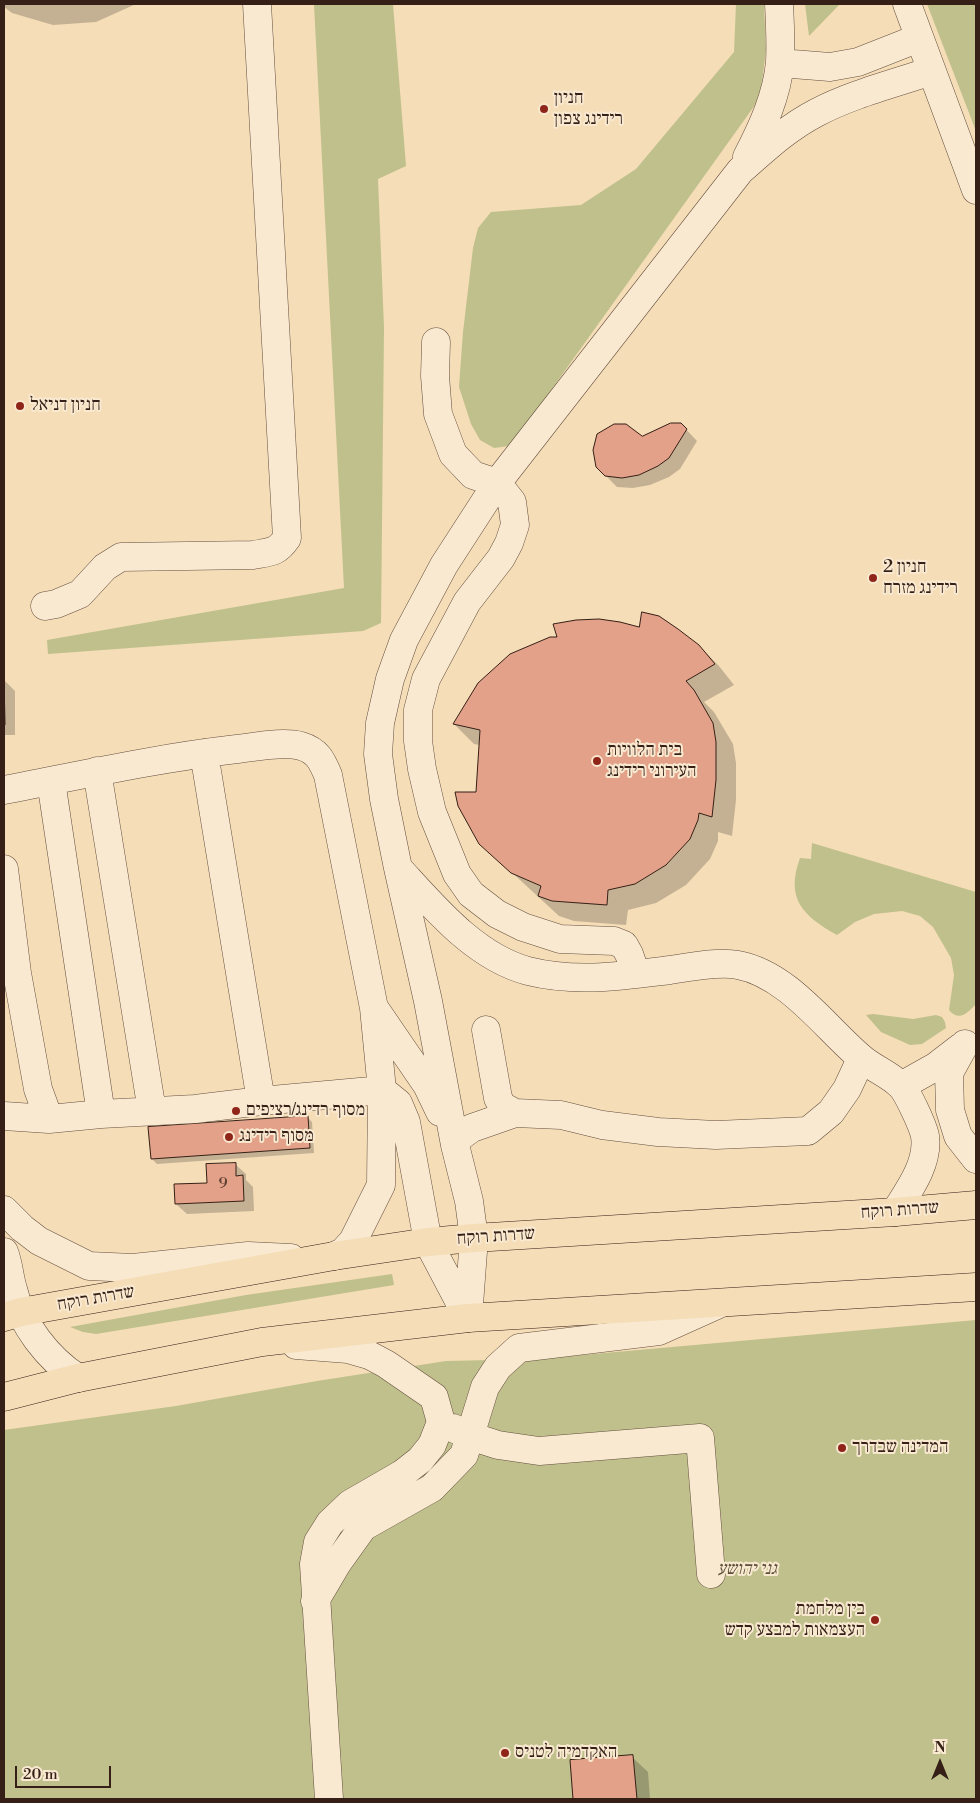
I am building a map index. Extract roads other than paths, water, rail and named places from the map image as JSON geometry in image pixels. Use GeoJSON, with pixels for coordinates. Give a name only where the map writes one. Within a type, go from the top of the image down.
{"type":"FeatureCollection","features":[{"type":"Feature","properties":{"kind":"main road","name":"שדרות רוקח"},"geometry":{"type":"LineString","coordinates":[[12,1314],[428,1242],[895,1212],[976,1205]]}},
{"type":"Feature","properties":{"kind":"main road"},"geometry":{"type":"LineString","coordinates":[[4,1397],[78,1378],[262,1342],[468,1318],[976,1286]]}},
{"type":"Feature","properties":{"kind":"lane"},"geometry":{"type":"LineString","coordinates":[[45,606],[56,604],[80,594],[105,567],[121,557],[253,555],[271,552],[280,548],[287,538],[257,4]]}},
{"type":"Feature","properties":{"kind":"lane"},"geometry":{"type":"LineString","coordinates":[[741,170],[763,126],[774,90],[780,63],[779,4]]}},
{"type":"Feature","properties":{"kind":"lane"},"geometry":{"type":"LineString","coordinates":[[907,4],[976,190]]}},
{"type":"Feature","properties":{"kind":"lane"},"geometry":{"type":"LineString","coordinates":[[780,63],[830,67],[858,62],[919,38]]}},
{"type":"Feature","properties":{"kind":"lane"},"geometry":{"type":"LineString","coordinates":[[468,1318],[474,1238],[469,1201],[455,1145],[428,1001],[398,868],[384,799],[378,754],[380,723],[390,679],[404,640],[444,564],[497,483],[741,170],[780,136],[816,113],[850,98],[931,70]]}},
{"type":"Feature","properties":{"kind":"lane"},"geometry":{"type":"LineString","coordinates":[[436,342],[435,376],[438,414],[453,454],[473,475],[497,483],[512,502],[515,524],[509,543],[501,558],[467,602],[426,679],[418,710],[418,740],[422,769],[432,812],[457,874],[471,894],[497,914],[522,927],[560,939],[614,941],[624,945],[636,974]]}},
{"type":"Feature","properties":{"kind":"lane"},"geometry":{"type":"LineString","coordinates":[[4,790],[97,771],[204,753],[277,744],[301,746],[320,756],[328,775],[374,1008],[382,1090],[381,1186],[353,1241],[343,1252],[327,1258],[248,1256],[133,1268],[89,1266],[39,1241],[22,1228],[4,1210]]}},
{"type":"Feature","properties":{"kind":"lane"},"geometry":{"type":"LineString","coordinates":[[204,753],[260,1101]]}},
{"type":"Feature","properties":{"kind":"lane"},"geometry":{"type":"LineString","coordinates":[[97,771],[152,1111]]}},
{"type":"Feature","properties":{"kind":"lane"},"geometry":{"type":"LineString","coordinates":[[51,781],[101,1114]]}},
{"type":"Feature","properties":{"kind":"lane"},"geometry":{"type":"LineString","coordinates":[[398,868],[451,925],[498,960],[527,970],[576,978],[636,974],[703,965],[737,965],[750,969],[790,989],[861,1058],[901,1086],[917,1115],[925,1136],[924,1155],[914,1182],[895,1212]]}},
{"type":"Feature","properties":{"kind":"lane"},"geometry":{"type":"LineString","coordinates":[[4,869],[17,973],[38,1090],[49,1119]]}},
{"type":"Feature","properties":{"kind":"lane"},"geometry":{"type":"LineString","coordinates":[[374,1008],[427,1085],[455,1145]]}},
{"type":"Feature","properties":{"kind":"lane"},"geometry":{"type":"LineString","coordinates":[[486,1030],[498,1098],[502,1106],[515,1114]]}},
{"type":"Feature","properties":{"kind":"lane"},"geometry":{"type":"LineString","coordinates":[[901,1086],[935,1066],[971,1039]]}},
{"type":"Feature","properties":{"kind":"lane"},"geometry":{"type":"LineString","coordinates":[[971,1039],[949,1073],[950,1110],[958,1136],[976,1160]]}},
{"type":"Feature","properties":{"kind":"lane"},"geometry":{"type":"LineString","coordinates":[[455,1145],[458,1138],[472,1128],[515,1114],[561,1115],[602,1125],[658,1132],[716,1135],[808,1131],[831,1112],[847,1089],[861,1058]]}},
{"type":"Feature","properties":{"kind":"lane"},"geometry":{"type":"LineString","coordinates":[[4,1116],[49,1119],[195,1109],[382,1090],[398,1103],[406,1122],[428,1242],[468,1318]]}},
{"type":"Feature","properties":{"kind":"lane"},"geometry":{"type":"LineString","coordinates":[[4,1252],[8,1261],[12,1290],[12,1314],[33,1333],[64,1370],[78,1378]]}},
{"type":"Feature","properties":{"kind":"lane"},"geometry":{"type":"LineString","coordinates":[[316,1601],[338,1562],[363,1527],[432,1488],[464,1455],[485,1387],[498,1367],[519,1348],[659,1331],[723,1302]]}},
{"type":"Feature","properties":{"kind":"lane"},"geometry":{"type":"LineString","coordinates":[[262,1342],[348,1349],[370,1355],[434,1397],[441,1422],[432,1445],[420,1460],[402,1474],[350,1504],[330,1523],[318,1542],[314,1564],[329,1799]]}},
{"type":"Feature","properties":{"kind":"lane"},"geometry":{"type":"LineString","coordinates":[[441,1422],[470,1436],[498,1445],[539,1451],[700,1438],[710,1574]]}},
{"type":"Feature","properties":{"kind":"place","name":"חניון רידינג צפון"},"geometry":{"type":"Point","coordinates":[544,109]}},
{"type":"Feature","properties":{"kind":"place","name":"חניון דניאל"},"geometry":{"type":"Point","coordinates":[20,406]}},
{"type":"Feature","properties":{"kind":"place","name":"2 חניון רידינג מזרח"},"geometry":{"type":"Point","coordinates":[873,578]}},
{"type":"Feature","properties":{"kind":"place","name":"בית הלוויות העירוני רידינג"},"geometry":{"type":"Point","coordinates":[597,761]}},
{"type":"Feature","properties":{"kind":"place","name":"מסוף רדינג/רציפים"},"geometry":{"type":"Point","coordinates":[236,1111]}},
{"type":"Feature","properties":{"kind":"place","name":"מסוף רידינג"},"geometry":{"type":"Point","coordinates":[229,1137]}},
{"type":"Feature","properties":{"kind":"place","name":"המדינה שבדרך"},"geometry":{"type":"Point","coordinates":[842,1448]}},
{"type":"Feature","properties":{"kind":"place","name":"בין מלחמת העצמאות למבצע קדש"},"geometry":{"type":"Point","coordinates":[875,1620]}},
{"type":"Feature","properties":{"kind":"place","name":"האקדמיה לטניס"},"geometry":{"type":"Point","coordinates":[505,1753]}},
{"type":"Feature","properties":{"kind":"park label","name":"גני יהושע"},"geometry":{"type":"Point","coordinates":[747,1570]}}]}
